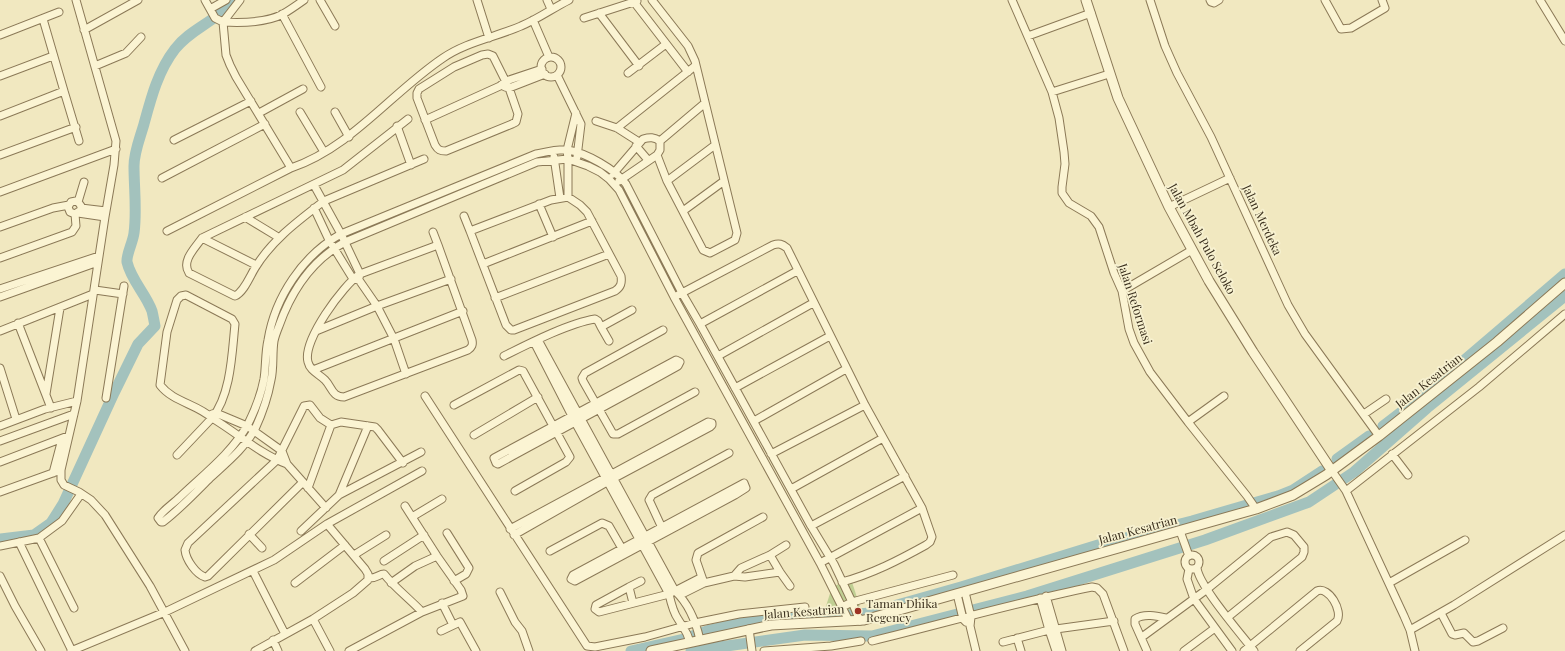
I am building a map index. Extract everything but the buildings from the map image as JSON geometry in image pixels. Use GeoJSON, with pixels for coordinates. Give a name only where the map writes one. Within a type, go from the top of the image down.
{"type":"FeatureCollection","features":[{"type":"Feature","properties":{"kind":"street"},"geometry":{"type":"LineString","coordinates":[[76,0],[114,131],[116,149],[77,400],[74,414],[65,437],[57,472],[66,487],[80,493],[94,503],[105,515],[165,612],[185,651]]}},
{"type":"Feature","properties":{"kind":"street"},"geometry":{"type":"LineString","coordinates":[[84,30],[138,0]]}},
{"type":"Feature","properties":{"kind":"street"},"geometry":{"type":"LineString","coordinates":[[205,0],[215,18],[223,22],[258,20],[282,14],[304,0]]}},
{"type":"Feature","properties":{"kind":"street"},"geometry":{"type":"LineString","coordinates":[[211,10],[226,0]]}},
{"type":"Feature","properties":{"kind":"street"},"geometry":{"type":"LineString","coordinates":[[240,0],[223,22],[226,55],[236,77],[291,168]]}},
{"type":"Feature","properties":{"kind":"street"},"geometry":{"type":"LineString","coordinates":[[320,0],[335,26]]}},
{"type":"Feature","properties":{"kind":"street"},"geometry":{"type":"LineString","coordinates":[[478,0],[489,38]]}},
{"type":"Feature","properties":{"kind":"street"},"geometry":{"type":"LineString","coordinates":[[547,0],[551,9]]}},
{"type":"Feature","properties":{"kind":"street"},"geometry":{"type":"LineString","coordinates":[[167,231],[324,152],[349,136],[443,58],[461,48],[533,20],[570,0]]}},
{"type":"Feature","properties":{"kind":"street"},"geometry":{"type":"LineString","coordinates":[[652,0],[688,46],[695,61],[737,233],[735,240],[710,253],[706,252],[702,248],[667,181],[657,155]]}},
{"type":"Feature","properties":{"kind":"street","name":"Jalan Reformasi"},"geometry":{"type":"LineString","coordinates":[[1012,0],[1052,92],[1059,118],[1065,164],[1062,193],[1069,203],[1091,216],[1099,227],[1114,273],[1122,291],[1129,329],[1134,343],[1150,372],[1255,507]]}},
{"type":"Feature","properties":{"kind":"street","name":"Jalan Mbah Pulo Seloko"},"geometry":{"type":"LineString","coordinates":[[1086,0],[1118,98],[1169,207],[1209,281],[1253,352],[1330,469]]}},
{"type":"Feature","properties":{"kind":"street","name":"Jalan Merdeka"},"geometry":{"type":"LineString","coordinates":[[1150,0],[1165,46],[1230,178],[1286,300],[1299,324],[1376,433]]}},
{"type":"Feature","properties":{"kind":"street"},"geometry":{"type":"LineString","coordinates":[[1210,0],[1214,3],[1219,0]]}},
{"type":"Feature","properties":{"kind":"street"},"geometry":{"type":"LineString","coordinates":[[1326,0],[1341,29],[1351,28],[1385,8],[1382,0]]}},
{"type":"Feature","properties":{"kind":"street"},"geometry":{"type":"LineString","coordinates":[[584,18],[637,1],[666,44],[688,72]]}},
{"type":"Feature","properties":{"kind":"street"},"geometry":{"type":"LineString","coordinates":[[1544,1],[1562,31],[1565,41]]}},
{"type":"Feature","properties":{"kind":"street"},"geometry":{"type":"LineString","coordinates":[[0,35],[59,12]]}},
{"type":"Feature","properties":{"kind":"street"},"geometry":{"type":"LineString","coordinates":[[1028,36],[1090,13]]}},
{"type":"Feature","properties":{"kind":"street"},"geometry":{"type":"LineString","coordinates":[[282,14],[321,87]]}},
{"type":"Feature","properties":{"kind":"street"},"geometry":{"type":"LineString","coordinates":[[599,14],[639,66]]}},
{"type":"Feature","properties":{"kind":"street"},"geometry":{"type":"LineString","coordinates":[[44,19],[53,56],[76,127],[79,141]]}},
{"type":"Feature","properties":{"kind":"street"},"geometry":{"type":"LineString","coordinates":[[533,20],[549,57]]}},
{"type":"Feature","properties":{"kind":"street"},"geometry":{"type":"LineString","coordinates":[[95,66],[126,53],[141,37]]}},
{"type":"Feature","properties":{"kind":"street"},"geometry":{"type":"LineString","coordinates":[[628,74],[666,44]]}},
{"type":"Feature","properties":{"kind":"street"},"geometry":{"type":"LineString","coordinates":[[482,55],[491,55],[506,81],[518,114],[516,122],[446,151],[437,149],[417,98],[419,89],[454,67],[482,55]]}},
{"type":"Feature","properties":{"kind":"street"},"geometry":{"type":"LineString","coordinates":[[0,76],[53,56]]}},
{"type":"Feature","properties":{"kind":"street"},"geometry":{"type":"LineString","coordinates":[[543,71],[542,64],[549,57]]}},
{"type":"Feature","properties":{"kind":"street"},"geometry":{"type":"LineString","coordinates":[[549,57],[559,60],[561,65],[560,71],[557,75]]}},
{"type":"Feature","properties":{"kind":"street"},"geometry":{"type":"LineString","coordinates":[[617,128],[695,66]]}},
{"type":"Feature","properties":{"kind":"street"},"geometry":{"type":"LineString","coordinates":[[500,86],[509,88],[543,71]]}},
{"type":"Feature","properties":{"kind":"street"},"geometry":{"type":"LineString","coordinates":[[425,120],[500,86],[506,81],[543,71],[553,76],[557,75]]}},
{"type":"Feature","properties":{"kind":"street"},"geometry":{"type":"LineString","coordinates":[[1052,92],[1109,74]]}},
{"type":"Feature","properties":{"kind":"street"},"geometry":{"type":"LineString","coordinates":[[557,75],[581,124],[578,154],[572,160],[564,198]]}},
{"type":"Feature","properties":{"kind":"street"},"geometry":{"type":"LineString","coordinates":[[259,113],[303,89]]}},
{"type":"Feature","properties":{"kind":"street"},"geometry":{"type":"LineString","coordinates":[[0,116],[64,91]]}},
{"type":"Feature","properties":{"kind":"street"},"geometry":{"type":"LineString","coordinates":[[174,140],[251,101]]}},
{"type":"Feature","properties":{"kind":"street"},"geometry":{"type":"LineString","coordinates":[[615,185],[622,178],[657,155],[660,150],[660,141],[705,103]]}},
{"type":"Feature","properties":{"kind":"street"},"geometry":{"type":"LineString","coordinates":[[300,112],[324,152]]}},
{"type":"Feature","properties":{"kind":"street"},"geometry":{"type":"LineString","coordinates":[[335,112],[349,136]]}},
{"type":"Feature","properties":{"kind":"street"},"geometry":{"type":"LineString","coordinates":[[572,160],[567,150],[576,113]]}},
{"type":"Feature","properties":{"kind":"street"},"geometry":{"type":"LineString","coordinates":[[408,119],[397,126],[352,164],[314,185],[202,238],[186,265],[189,273],[235,296],[240,292],[256,266],[278,237],[314,208],[324,201],[424,159]]}},
{"type":"Feature","properties":{"kind":"street"},"geometry":{"type":"LineString","coordinates":[[596,121],[617,128],[638,144],[648,160]]}},
{"type":"Feature","properties":{"kind":"street"},"geometry":{"type":"LineString","coordinates":[[162,178],[265,124]]}},
{"type":"Feature","properties":{"kind":"street"},"geometry":{"type":"LineString","coordinates":[[397,126],[411,165]]}},
{"type":"Feature","properties":{"kind":"street"},"geometry":{"type":"LineString","coordinates":[[0,155],[76,127]]}},
{"type":"Feature","properties":{"kind":"street"},"geometry":{"type":"LineString","coordinates":[[609,179],[643,139],[649,137],[660,141]]}},
{"type":"Feature","properties":{"kind":"street"},"geometry":{"type":"LineString","coordinates":[[667,181],[715,145]]}},
{"type":"Feature","properties":{"kind":"street"},"geometry":{"type":"LineString","coordinates":[[0,192],[116,149]]}},
{"type":"Feature","properties":{"kind":"street"},"geometry":{"type":"LineString","coordinates":[[859,619],[854,606],[834,564],[811,526],[700,324],[686,302],[649,227],[622,178],[615,171],[591,158],[567,150],[536,154],[341,234],[329,240],[319,249],[301,268],[284,292],[276,309],[267,341],[264,379],[257,406],[247,426],[231,448],[204,479],[165,521],[162,522],[158,519],[160,515],[204,479],[247,442],[264,408],[271,380],[274,340],[284,311],[295,290],[309,271],[334,248],[345,242],[537,162],[572,160],[588,166],[609,179],[619,190],[662,271],[674,297],[773,476],[846,615],[854,606],[953,575]]}},
{"type":"Feature","properties":{"kind":"street"},"geometry":{"type":"LineString","coordinates":[[553,151],[564,198]]}},
{"type":"Feature","properties":{"kind":"street"},"geometry":{"type":"LineString","coordinates":[[1169,207],[1230,178]]}},
{"type":"Feature","properties":{"kind":"street"},"geometry":{"type":"LineString","coordinates":[[683,211],[724,181]]}},
{"type":"Feature","properties":{"kind":"street"},"geometry":{"type":"LineString","coordinates":[[0,258],[72,232],[76,226],[84,182]]}},
{"type":"Feature","properties":{"kind":"street"},"geometry":{"type":"LineString","coordinates":[[314,185],[345,242],[357,278]]}},
{"type":"Feature","properties":{"kind":"street"},"geometry":{"type":"LineString","coordinates":[[438,194],[441,202]]}},
{"type":"Feature","properties":{"kind":"street"},"geometry":{"type":"LineString","coordinates":[[464,216],[506,325],[511,330],[616,291],[620,288],[622,276],[592,221],[584,209],[564,198],[539,204],[470,231]]}},
{"type":"Feature","properties":{"kind":"street"},"geometry":{"type":"LineString","coordinates":[[0,227],[53,208],[69,205],[73,201],[78,209]]}},
{"type":"Feature","properties":{"kind":"street"},"geometry":{"type":"LineString","coordinates":[[539,204],[553,237]]}},
{"type":"Feature","properties":{"kind":"street"},"geometry":{"type":"LineString","coordinates":[[69,205],[69,210],[78,209],[105,214]]}},
{"type":"Feature","properties":{"kind":"street"},"geometry":{"type":"LineString","coordinates":[[314,208],[334,248],[377,306],[394,339],[406,374]]}},
{"type":"Feature","properties":{"kind":"street"},"geometry":{"type":"LineString","coordinates":[[245,217],[278,237]]}},
{"type":"Feature","properties":{"kind":"street"},"geometry":{"type":"LineString","coordinates":[[483,264],[592,221]]}},
{"type":"Feature","properties":{"kind":"street"},"geometry":{"type":"LineString","coordinates":[[641,231],[649,227]]}},
{"type":"Feature","properties":{"kind":"street"},"geometry":{"type":"LineString","coordinates":[[433,232],[438,245],[451,279],[463,311],[473,344],[471,348],[344,397],[339,397],[334,394],[326,381],[313,370],[307,360],[316,330],[328,310],[357,278],[438,245]]}},
{"type":"Feature","properties":{"kind":"street"},"geometry":{"type":"LineString","coordinates":[[202,238],[256,266]]}},
{"type":"Feature","properties":{"kind":"street"},"geometry":{"type":"LineString","coordinates":[[674,297],[778,243],[787,248],[846,369],[922,508],[932,536],[930,542],[926,545],[888,566],[870,574],[842,582]]}},
{"type":"Feature","properties":{"kind":"street"},"geometry":{"type":"LineString","coordinates":[[1122,291],[1192,250]]}},
{"type":"Feature","properties":{"kind":"street"},"geometry":{"type":"LineString","coordinates":[[495,298],[609,254]]}},
{"type":"Feature","properties":{"kind":"street"},"geometry":{"type":"LineString","coordinates":[[0,289],[60,272],[98,259]]}},
{"type":"Feature","properties":{"kind":"street"},"geometry":{"type":"LineString","coordinates":[[662,271],[669,268]]}},
{"type":"Feature","properties":{"kind":"street"},"geometry":{"type":"LineString","coordinates":[[700,324],[797,271]]}},
{"type":"Feature","properties":{"kind":"street"},"geometry":{"type":"LineString","coordinates":[[0,297],[60,272]]}},
{"type":"Feature","properties":{"kind":"street"},"geometry":{"type":"LineString","coordinates":[[316,330],[451,279]]}},
{"type":"Feature","properties":{"kind":"street","name":"Jalan Kesatrian"},"geometry":{"type":"LineString","coordinates":[[651,651],[690,641],[782,624],[846,615],[859,619],[961,595],[1181,533],[1298,492],[1316,483],[1330,469],[1376,433],[1497,342],[1565,282]]}},
{"type":"Feature","properties":{"kind":"street"},"geometry":{"type":"LineString","coordinates":[[106,398],[124,286]]}},
{"type":"Feature","properties":{"kind":"street"},"geometry":{"type":"LineString","coordinates":[[0,331],[60,308],[94,292],[123,294]]}},
{"type":"Feature","properties":{"kind":"street"},"geometry":{"type":"LineString","coordinates":[[177,455],[212,415],[222,399],[228,380],[235,324],[232,319],[186,295],[181,296],[177,300],[167,332],[160,385],[179,401],[212,415],[247,426],[254,430],[282,452],[288,464],[326,508]]}},
{"type":"Feature","properties":{"kind":"street"},"geometry":{"type":"LineString","coordinates":[[680,306],[686,302]]}},
{"type":"Feature","properties":{"kind":"street"},"geometry":{"type":"LineString","coordinates":[[718,356],[813,303]]}},
{"type":"Feature","properties":{"kind":"street"},"geometry":{"type":"LineString","coordinates":[[46,395],[60,308]]}},
{"type":"Feature","properties":{"kind":"street"},"geometry":{"type":"LineString","coordinates":[[601,327],[632,310]]}},
{"type":"Feature","properties":{"kind":"street"},"geometry":{"type":"LineString","coordinates":[[313,370],[463,311]]}},
{"type":"Feature","properties":{"kind":"street"},"geometry":{"type":"LineString","coordinates":[[1344,488],[1394,457],[1565,314]]}},
{"type":"Feature","properties":{"kind":"street"},"geometry":{"type":"LineString","coordinates":[[504,356],[536,341],[591,320],[598,321],[609,341]]}},
{"type":"Feature","properties":{"kind":"street"},"geometry":{"type":"LineString","coordinates":[[18,323],[51,408]]}},
{"type":"Feature","properties":{"kind":"street"},"geometry":{"type":"LineString","coordinates":[[664,330],[585,373],[582,381],[610,432],[613,434],[618,434],[696,392]]}},
{"type":"Feature","properties":{"kind":"street"},"geometry":{"type":"LineString","coordinates":[[735,388],[830,336]]}},
{"type":"Feature","properties":{"kind":"street"},"geometry":{"type":"LineString","coordinates":[[536,341],[643,541],[674,594],[688,607],[700,639]]}},
{"type":"Feature","properties":{"kind":"street"},"geometry":{"type":"LineString","coordinates":[[0,368],[16,419]]}},
{"type":"Feature","properties":{"kind":"street"},"geometry":{"type":"LineString","coordinates":[[754,422],[846,369]]}},
{"type":"Feature","properties":{"kind":"street"},"geometry":{"type":"LineString","coordinates":[[454,405],[522,370],[569,454],[569,460],[515,491]]}},
{"type":"Feature","properties":{"kind":"street"},"geometry":{"type":"LineString","coordinates":[[514,451],[644,381]]}},
{"type":"Feature","properties":{"kind":"street"},"geometry":{"type":"LineString","coordinates":[[425,396],[587,646],[595,647],[685,629],[739,614],[805,607]]}},
{"type":"Feature","properties":{"kind":"street"},"geometry":{"type":"LineString","coordinates":[[1188,422],[1224,396]]}},
{"type":"Feature","properties":{"kind":"street"},"geometry":{"type":"LineString","coordinates":[[474,435],[538,397]]}},
{"type":"Feature","properties":{"kind":"street"},"geometry":{"type":"LineString","coordinates":[[733,404],[741,399]]}},
{"type":"Feature","properties":{"kind":"street"},"geometry":{"type":"LineString","coordinates":[[1364,414],[1386,399]]}},
{"type":"Feature","properties":{"kind":"street"},"geometry":{"type":"LineString","coordinates":[[0,426],[16,419],[77,400]]}},
{"type":"Feature","properties":{"kind":"street"},"geometry":{"type":"LineString","coordinates":[[303,482],[207,577],[200,575],[185,554],[186,545],[277,460],[304,406],[310,405],[320,418],[331,425],[341,422],[368,426],[371,425],[378,430],[403,463]]}},
{"type":"Feature","properties":{"kind":"street"},"geometry":{"type":"LineString","coordinates":[[771,454],[865,405]]}},
{"type":"Feature","properties":{"kind":"street"},"geometry":{"type":"LineString","coordinates":[[738,413],[746,408]]}},
{"type":"Feature","properties":{"kind":"street"},"geometry":{"type":"LineString","coordinates":[[0,441],[74,414]]}},
{"type":"Feature","properties":{"kind":"street"},"geometry":{"type":"LineString","coordinates":[[212,415],[247,442],[277,460],[288,464]]}},
{"type":"Feature","properties":{"kind":"street"},"geometry":{"type":"LineString","coordinates":[[512,532],[609,478],[710,427],[712,422],[708,422],[666,448]]}},
{"type":"Feature","properties":{"kind":"street"},"geometry":{"type":"LineString","coordinates":[[308,488],[331,425]]}},
{"type":"Feature","properties":{"kind":"street"},"geometry":{"type":"LineString","coordinates":[[339,495],[368,426]]}},
{"type":"Feature","properties":{"kind":"street"},"geometry":{"type":"LineString","coordinates":[[0,462],[65,437]]}},
{"type":"Feature","properties":{"kind":"street"},"geometry":{"type":"LineString","coordinates":[[791,489],[883,438]]}},
{"type":"Feature","properties":{"kind":"street"},"geometry":{"type":"LineString","coordinates":[[301,531],[339,495],[422,452]]}},
{"type":"Feature","properties":{"kind":"street"},"geometry":{"type":"LineString","coordinates":[[663,530],[649,500],[652,495],[729,453]]}},
{"type":"Feature","properties":{"kind":"street"},"geometry":{"type":"LineString","coordinates":[[1394,457],[1408,475]]}},
{"type":"Feature","properties":{"kind":"street"},"geometry":{"type":"LineString","coordinates":[[1330,469],[1344,488],[1389,584],[1410,630],[1415,651]]}},
{"type":"Feature","properties":{"kind":"street"},"geometry":{"type":"LineString","coordinates":[[19,542],[71,651],[80,649],[165,612],[253,571],[284,555],[327,524],[422,471]]}},
{"type":"Feature","properties":{"kind":"street"},"geometry":{"type":"LineString","coordinates":[[773,476],[781,471]]}},
{"type":"Feature","properties":{"kind":"street"},"geometry":{"type":"LineString","coordinates":[[0,492],[57,472]]}},
{"type":"Feature","properties":{"kind":"street"},"geometry":{"type":"LineString","coordinates":[[811,526],[905,476]]}},
{"type":"Feature","properties":{"kind":"street"},"geometry":{"type":"LineString","coordinates":[[0,546],[39,538],[62,521],[80,493]]}},
{"type":"Feature","properties":{"kind":"street"},"geometry":{"type":"LineString","coordinates":[[412,517],[442,499]]}},
{"type":"Feature","properties":{"kind":"street"},"geometry":{"type":"LineString","coordinates":[[623,551],[575,581],[571,579],[573,575],[643,541],[712,504]]}},
{"type":"Feature","properties":{"kind":"street"},"geometry":{"type":"LineString","coordinates":[[349,651],[422,612],[442,603],[464,596],[462,590],[437,556],[405,506]]}},
{"type":"Feature","properties":{"kind":"street"},"geometry":{"type":"LineString","coordinates":[[820,563],[922,508]]}},
{"type":"Feature","properties":{"kind":"street"},"geometry":{"type":"LineString","coordinates":[[703,580],[696,560],[698,553],[763,517]]}},
{"type":"Feature","properties":{"kind":"street"},"geometry":{"type":"LineString","coordinates":[[550,551],[602,523],[609,526],[623,551]]}},
{"type":"Feature","properties":{"kind":"street"},"geometry":{"type":"LineString","coordinates":[[255,651],[313,619],[364,585],[368,578],[367,572],[327,524]]}},
{"type":"Feature","properties":{"kind":"street"},"geometry":{"type":"LineString","coordinates":[[1142,637],[1206,590],[1271,537],[1281,533],[1290,532],[1300,541],[1304,552],[1302,557],[1228,617]]}},
{"type":"Feature","properties":{"kind":"street"},"geometry":{"type":"LineString","coordinates":[[447,533],[469,568],[469,571],[466,574],[454,581]]}},
{"type":"Feature","properties":{"kind":"street"},"geometry":{"type":"LineString","coordinates":[[1181,533],[1189,556]]}},
{"type":"Feature","properties":{"kind":"street"},"geometry":{"type":"LineString","coordinates":[[249,534],[262,548]]}},
{"type":"Feature","properties":{"kind":"street"},"geometry":{"type":"LineString","coordinates":[[354,555],[386,535]]}},
{"type":"Feature","properties":{"kind":"street"},"geometry":{"type":"LineString","coordinates":[[384,561],[424,535]]}},
{"type":"Feature","properties":{"kind":"street"},"geometry":{"type":"LineString","coordinates":[[1410,630],[1441,613],[1565,535]]}},
{"type":"Feature","properties":{"kind":"street"},"geometry":{"type":"LineString","coordinates":[[39,538],[74,608]]}},
{"type":"Feature","properties":{"kind":"street"},"geometry":{"type":"LineString","coordinates":[[1389,584],[1466,540]]}},
{"type":"Feature","properties":{"kind":"street"},"geometry":{"type":"LineString","coordinates":[[295,583],[345,545]]}},
{"type":"Feature","properties":{"kind":"street"},"geometry":{"type":"LineString","coordinates":[[734,576],[741,568],[770,555],[786,545]]}},
{"type":"Feature","properties":{"kind":"street"},"geometry":{"type":"LineString","coordinates":[[770,555],[790,586]]}},
{"type":"Feature","properties":{"kind":"street"},"geometry":{"type":"LineString","coordinates":[[391,583],[415,566],[437,556]]}},
{"type":"Feature","properties":{"kind":"street"},"geometry":{"type":"LineString","coordinates":[[1189,556],[1195,556],[1198,559],[1199,563],[1197,573],[1206,590],[1252,649]]}},
{"type":"Feature","properties":{"kind":"street"},"geometry":{"type":"LineString","coordinates":[[1189,556],[1185,562],[1185,565],[1189,569]]}},
{"type":"Feature","properties":{"kind":"street"},"geometry":{"type":"LineString","coordinates":[[823,570],[834,564]]}},
{"type":"Feature","properties":{"kind":"street"},"geometry":{"type":"LineString","coordinates":[[1189,569],[1197,568]]}},
{"type":"Feature","properties":{"kind":"street"},"geometry":{"type":"LineString","coordinates":[[1189,569],[1187,579],[1194,599],[1232,651]]}},
{"type":"Feature","properties":{"kind":"street"},"geometry":{"type":"LineString","coordinates":[[253,571],[285,634]]}},
{"type":"Feature","properties":{"kind":"street"},"geometry":{"type":"LineString","coordinates":[[641,581],[596,605],[595,609],[598,612],[674,594],[703,580],[734,576],[745,577],[780,572]]}},
{"type":"Feature","properties":{"kind":"street"},"geometry":{"type":"LineString","coordinates":[[368,578],[375,578],[382,574],[408,597],[422,612]]}},
{"type":"Feature","properties":{"kind":"street"},"geometry":{"type":"LineString","coordinates":[[0,576],[15,606],[41,651]]}},
{"type":"Feature","properties":{"kind":"street"},"geometry":{"type":"LineString","coordinates":[[629,587],[633,603]]}},
{"type":"Feature","properties":{"kind":"street"},"geometry":{"type":"LineString","coordinates":[[872,641],[971,614],[1092,587],[1096,588],[1103,594],[1124,651]]}},
{"type":"Feature","properties":{"kind":"street"},"geometry":{"type":"LineString","coordinates":[[1244,651],[1252,649],[1318,591],[1321,589],[1324,590],[1334,603],[1340,617],[1300,651]]}},
{"type":"Feature","properties":{"kind":"street"},"geometry":{"type":"LineString","coordinates":[[500,592],[522,631],[529,651]]}},
{"type":"Feature","properties":{"kind":"street"},"geometry":{"type":"LineString","coordinates":[[674,594],[676,615],[685,629],[690,641]]}},
{"type":"Feature","properties":{"kind":"street"},"geometry":{"type":"LineString","coordinates":[[961,595],[971,614],[970,626],[976,651]]}},
{"type":"Feature","properties":{"kind":"street"},"geometry":{"type":"LineString","coordinates":[[961,595],[963,616],[970,626]]}},
{"type":"Feature","properties":{"kind":"street"},"geometry":{"type":"LineString","coordinates":[[1043,597],[1056,651]]}},
{"type":"Feature","properties":{"kind":"street"},"geometry":{"type":"LineString","coordinates":[[442,603],[453,625]]}},
{"type":"Feature","properties":{"kind":"street"},"geometry":{"type":"LineString","coordinates":[[1441,613],[1452,634],[1455,635],[1464,633],[1473,642],[1478,641],[1503,628]]}},
{"type":"Feature","properties":{"kind":"street"},"geometry":{"type":"LineString","coordinates":[[1147,651],[1135,621],[1137,617],[1156,616],[1166,618]]}},
{"type":"Feature","properties":{"kind":"street"},"geometry":{"type":"LineString","coordinates":[[313,619],[330,651]]}},
{"type":"Feature","properties":{"kind":"street"},"geometry":{"type":"LineString","coordinates":[[1003,642],[1052,630],[1114,621]]}},
{"type":"Feature","properties":{"kind":"street"},"geometry":{"type":"LineString","coordinates":[[441,631],[460,622],[476,651]]}},
{"type":"Feature","properties":{"kind":"street"},"geometry":{"type":"LineString","coordinates":[[1184,651],[1215,628]]}},
{"type":"Feature","properties":{"kind":"street"},"geometry":{"type":"LineString","coordinates":[[1052,630],[1062,651]]}},
{"type":"Feature","properties":{"kind":"street"},"geometry":{"type":"LineString","coordinates":[[749,631],[752,648]]}},
{"type":"Feature","properties":{"kind":"street"},"geometry":{"type":"LineString","coordinates":[[1017,638],[1021,651]]}},
{"type":"Feature","properties":{"kind":"street"},"geometry":{"type":"LineString","coordinates":[[273,640],[278,651]]}},
{"type":"Feature","properties":{"kind":"street"},"geometry":{"type":"LineString","coordinates":[[764,651],[831,646],[861,641]]}},
{"type":"Feature","properties":{"kind":"green space"},"geometry":{"type":"Polygon","coordinates":[[[851,579],[864,619],[821,622],[832,587],[851,579]]]}},
{"type":"Feature","properties":{"kind":"waterway"},"geometry":{"type":"LineString","coordinates":[[0,539],[34,535],[51,523],[63,504],[138,344],[155,326],[152,311],[132,275],[127,262],[135,225],[134,161],[136,150],[149,104],[169,57],[181,42],[220,14],[233,0]]}},
{"type":"Feature","properties":{"kind":"waterway"},"geometry":{"type":"LineString","coordinates":[[1383,426],[1426,393],[1565,274]]}},
{"type":"Feature","properties":{"kind":"waterway"},"geometry":{"type":"LineString","coordinates":[[691,651],[805,635],[872,636],[1027,596],[1205,540],[1309,502],[1354,472],[1427,408],[1565,296]]}},
{"type":"Feature","properties":{"kind":"waterway"},"geometry":{"type":"LineString","coordinates":[[1337,459],[1369,436]]}},
{"type":"Feature","properties":{"kind":"waterway"},"geometry":{"type":"LineString","coordinates":[[631,651],[684,639],[710,630],[766,617],[824,618],[869,613],[961,587],[1098,545],[1192,521],[1278,496],[1293,490],[1322,471]]}},
{"type":"Feature","properties":{"kind":"place","name":"Taman Dhika Regency"},"geometry":{"type":"Point","coordinates":[858,611]}}]}
